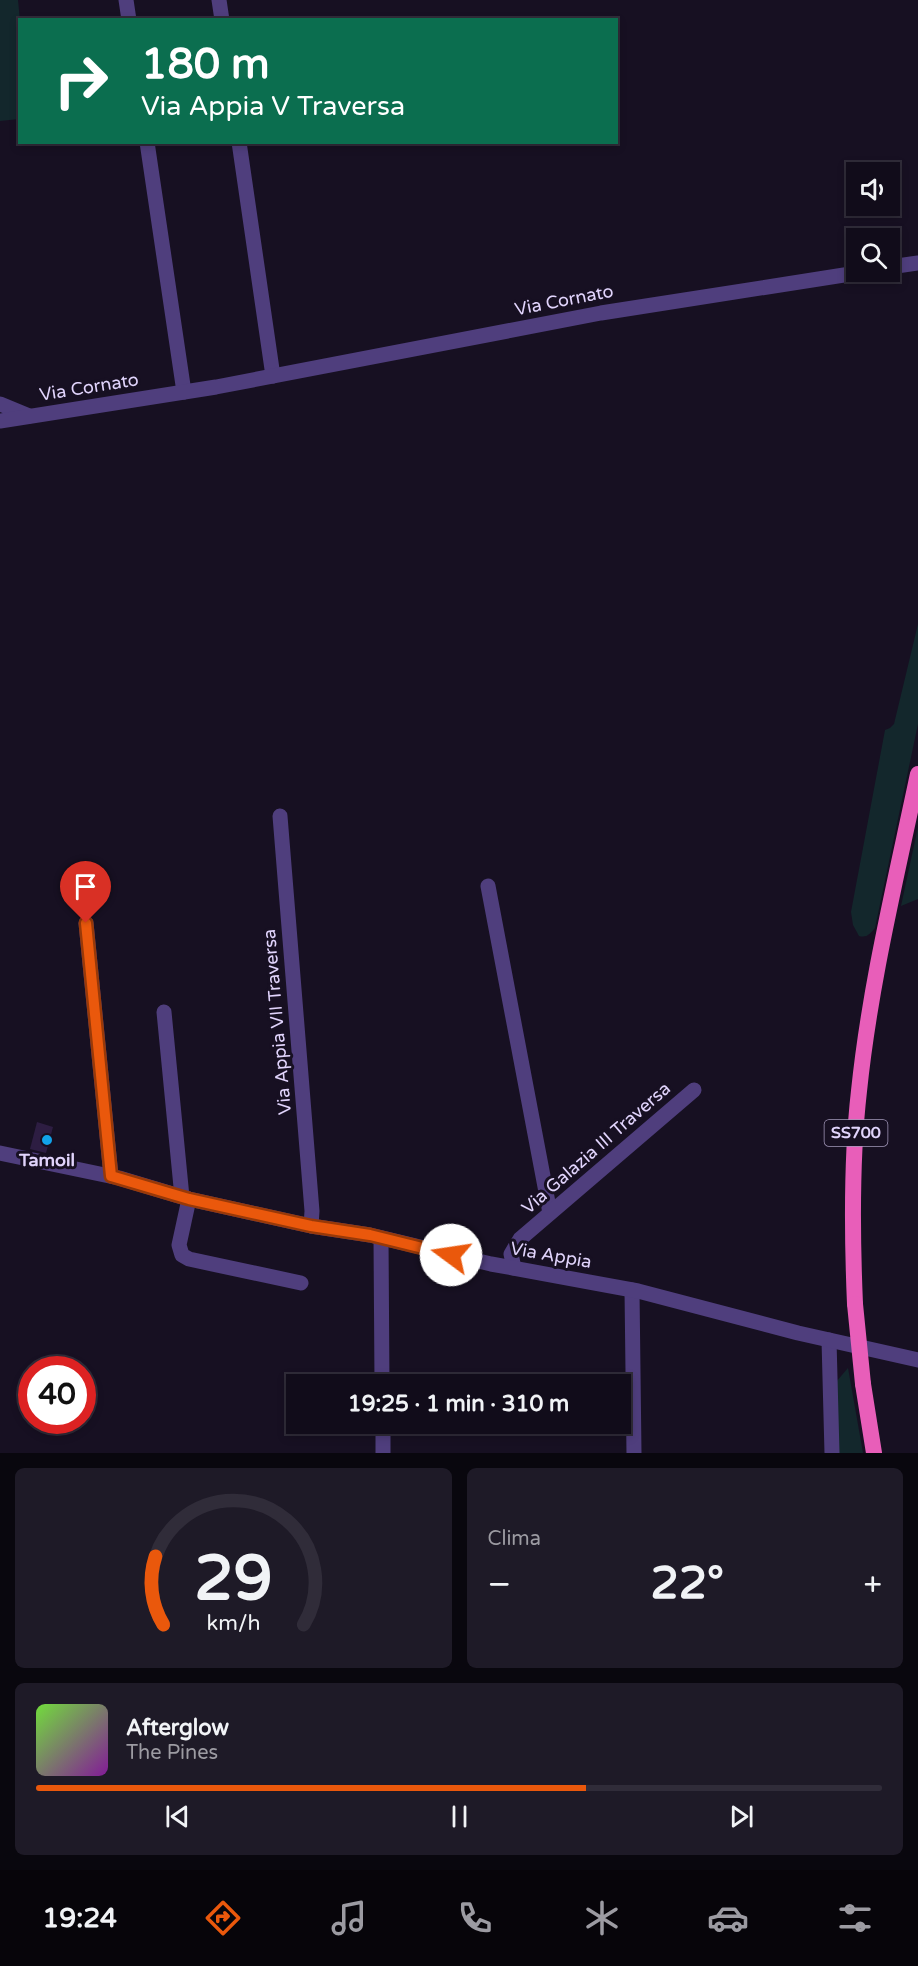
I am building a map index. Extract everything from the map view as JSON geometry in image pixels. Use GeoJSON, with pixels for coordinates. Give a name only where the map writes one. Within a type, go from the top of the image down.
{"type":"FeatureCollection","features":[{"type":"Feature","properties":{"kind":"highway","name":"SS700"},"geometry":{"type":"LineString","coordinates":[[874,1453],[863,1384],[855,1304],[853,1204],[858,1092],[871,1003],[918,774]]}},
{"type":"Feature","properties":{"kind":"street"},"geometry":{"type":"LineString","coordinates":[[126,0],[129,18]]}},
{"type":"Feature","properties":{"kind":"street"},"geometry":{"type":"LineString","coordinates":[[219,0],[222,18]]}},
{"type":"Feature","properties":{"kind":"street"},"geometry":{"type":"LineString","coordinates":[[147,144],[184,392]]}},
{"type":"Feature","properties":{"kind":"street"},"geometry":{"type":"LineString","coordinates":[[239,144],[273,376]]}},
{"type":"Feature","properties":{"kind":"street"},"geometry":{"type":"LineString","coordinates":[[900,266],[918,263]]}},
{"type":"Feature","properties":{"kind":"street","name":"Via Cornato"},"geometry":{"type":"LineString","coordinates":[[0,421],[184,392],[601,313],[846,275]]}},
{"type":"Feature","properties":{"kind":"street"},"geometry":{"type":"LineString","coordinates":[[0,404],[29,416]]}},
{"type":"Feature","properties":{"kind":"street","name":"Via Appia VII Traversa"},"geometry":{"type":"LineString","coordinates":[[280,816],[312,1211],[311,1226]]}},
{"type":"Feature","properties":{"kind":"street"},"geometry":{"type":"LineString","coordinates":[[488,886],[550,1213]]}},
{"type":"Feature","properties":{"kind":"street"},"geometry":{"type":"LineString","coordinates":[[86,923],[111,1176]]}},
{"type":"Feature","properties":{"kind":"street"},"geometry":{"type":"LineString","coordinates":[[164,1012],[185,1198],[179,1245],[182,1255],[189,1259],[301,1283]]}},
{"type":"Feature","properties":{"kind":"street","name":"Via Galazia III Traversa"},"geometry":{"type":"LineString","coordinates":[[514,1268],[511,1254],[520,1239],[694,1090]]}},
{"type":"Feature","properties":{"kind":"street","name":"Via Appia"},"geometry":{"type":"LineString","coordinates":[[0,1153],[111,1176],[185,1198],[311,1226],[381,1238],[514,1268],[632,1290],[918,1360]]}},
{"type":"Feature","properties":{"kind":"street"},"geometry":{"type":"LineString","coordinates":[[381,1238],[382,1374]]}},
{"type":"Feature","properties":{"kind":"street"},"geometry":{"type":"LineString","coordinates":[[632,1290],[634,1453]]}},
{"type":"Feature","properties":{"kind":"street"},"geometry":{"type":"LineString","coordinates":[[829,1340],[832,1453]]}},
{"type":"Feature","properties":{"kind":"street"},"geometry":{"type":"LineString","coordinates":[[382,1434],[383,1453]]}},
{"type":"Feature","properties":{"kind":"green space"},"geometry":{"type":"Polygon","coordinates":[[[0,0],[18,0],[18,119],[0,121],[0,0]]]}},
{"type":"Feature","properties":{"kind":"green space"},"geometry":{"type":"Polygon","coordinates":[[[918,624],[918,724],[875,928],[868,935],[859,936],[853,925],[851,912],[885,730],[894,724],[918,624]]]}},
{"type":"Feature","properties":{"kind":"green space"},"geometry":{"type":"Polygon","coordinates":[[[918,827],[918,899],[901,906],[918,827]]]}},
{"type":"Feature","properties":{"kind":"green space"},"geometry":{"type":"Polygon","coordinates":[[[848,1368],[863,1453],[839,1453],[836,1382],[848,1368]]]}},
{"type":"Feature","properties":{"kind":"building"},"geometry":{"type":"Polygon","coordinates":[[[37,1122],[53,1127],[46,1153],[30,1149],[37,1122]]]}},
{"type":"Feature","properties":{"kind":"place","name":"Tamoil"},"geometry":{"type":"Point","coordinates":[47,1140]}},
{"type":"Feature","properties":{"kind":"route"},"geometry":{"type":"LineString","coordinates":[[86,923],[111,1176],[189,1199],[311,1226],[370,1235],[451,1255]]}}]}
